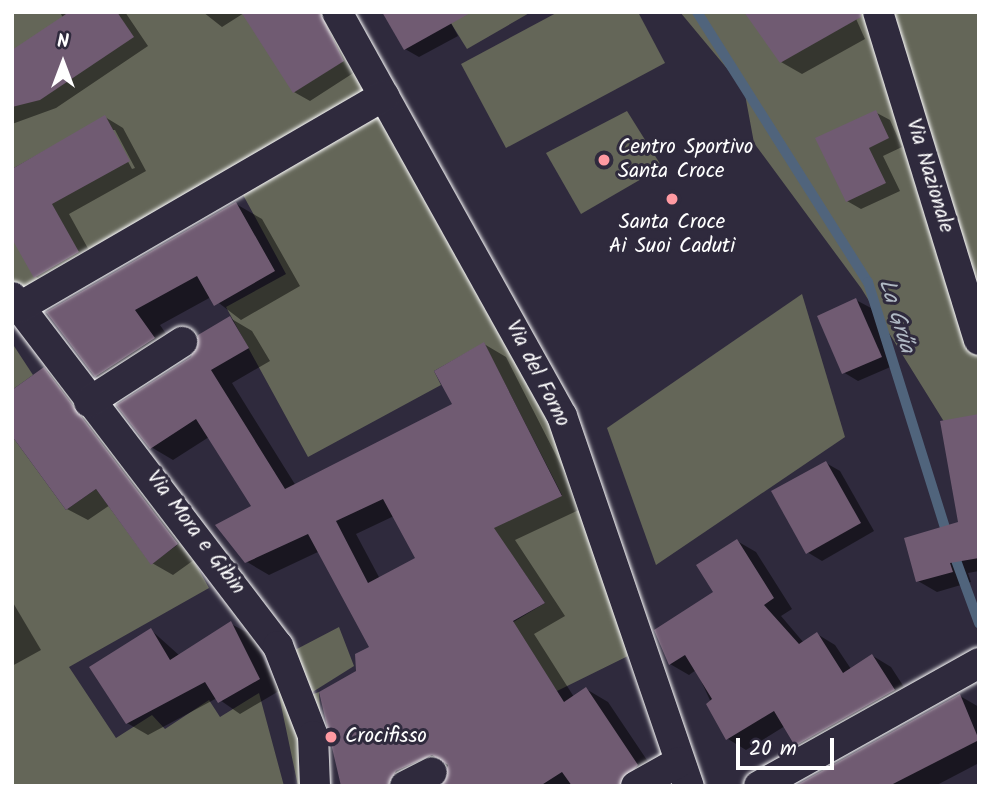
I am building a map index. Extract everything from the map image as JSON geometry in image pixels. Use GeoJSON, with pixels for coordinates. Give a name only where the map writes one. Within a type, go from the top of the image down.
{"type":"FeatureCollection","features":[{"type":"Feature","properties":{"kind":"street","name":"Via del Forno"},"geometry":{"type":"LineString","coordinates":[[337,12],[562,416],[684,774],[636,786]]}},
{"type":"Feature","properties":{"kind":"street","name":"Via Nazionale"},"geometry":{"type":"LineString","coordinates":[[878,12],[979,340]]}},
{"type":"Feature","properties":{"kind":"street","name":"Via Mora e Gibin"},"geometry":{"type":"LineString","coordinates":[[315,786],[313,736],[278,646],[217,560],[89,402],[15,303],[384,96]]}},
{"type":"Feature","properties":{"kind":"street"},"geometry":{"type":"LineString","coordinates":[[89,402],[182,342]]}},
{"type":"Feature","properties":{"kind":"street"},"geometry":{"type":"LineString","coordinates":[[759,786],[979,663]]}},
{"type":"Feature","properties":{"kind":"street"},"geometry":{"type":"LineString","coordinates":[[405,786],[432,772]]}},
{"type":"Feature","properties":{"kind":"green space"},"geometry":{"type":"Polygon","coordinates":[[[12,12],[322,12],[375,94],[12,301],[12,12]]]}},
{"type":"Feature","properties":{"kind":"green space"},"geometry":{"type":"Polygon","coordinates":[[[444,12],[531,12],[467,49],[444,12]]]}},
{"type":"Feature","properties":{"kind":"green space"},"geometry":{"type":"Polygon","coordinates":[[[558,12],[638,12],[665,63],[506,148],[461,64],[558,12]]]}},
{"type":"Feature","properties":{"kind":"green space"},"geometry":{"type":"Polygon","coordinates":[[[680,12],[875,12],[979,346],[979,478],[861,288],[754,143],[744,89],[680,12]]]}},
{"type":"Feature","properties":{"kind":"green space"},"geometry":{"type":"Polygon","coordinates":[[[882,12],[979,12],[979,326],[882,12]]]}},
{"type":"Feature","properties":{"kind":"green space"},"geometry":{"type":"Polygon","coordinates":[[[382,106],[554,418],[628,656],[557,691],[510,624],[545,603],[519,565],[474,536],[562,495],[484,343],[434,371],[441,385],[308,457],[226,307],[286,274],[242,193],[382,106]]]}},
{"type":"Feature","properties":{"kind":"green space","name":"Centro Sportivo Santa Croce"},"geometry":{"type":"Polygon","coordinates":[[[627,111],[662,167],[581,214],[546,153],[627,111]]]}},
{"type":"Feature","properties":{"kind":"green space"},"geometry":{"type":"Polygon","coordinates":[[[802,294],[845,437],[656,565],[607,428],[802,294]]]}},
{"type":"Feature","properties":{"kind":"green space"},"geometry":{"type":"Polygon","coordinates":[[[12,343],[33,375],[12,390],[12,343]]]}},
{"type":"Feature","properties":{"kind":"green space"},"geometry":{"type":"Polygon","coordinates":[[[12,436],[66,510],[96,489],[151,564],[183,541],[209,588],[69,667],[116,738],[152,715],[165,729],[209,700],[220,717],[259,693],[284,786],[12,786],[12,436]]]}},
{"type":"Feature","properties":{"kind":"green space"},"geometry":{"type":"Polygon","coordinates":[[[339,627],[354,666],[303,698],[319,692],[324,786],[298,786],[272,662],[339,627]]]}},
{"type":"Feature","properties":{"kind":"building"},"geometry":{"type":"Polygon","coordinates":[[[69,12],[117,12],[134,37],[40,100],[12,107],[12,50],[69,12]]]}},
{"type":"Feature","properties":{"kind":"building"},"geometry":{"type":"Polygon","coordinates":[[[241,12],[320,12],[344,61],[293,93],[241,12]]]}},
{"type":"Feature","properties":{"kind":"building"},"geometry":{"type":"Polygon","coordinates":[[[382,12],[472,12],[404,50],[382,12]]]}},
{"type":"Feature","properties":{"kind":"building"},"geometry":{"type":"Polygon","coordinates":[[[744,12],[861,12],[861,17],[780,63],[744,12]]]}},
{"type":"Feature","properties":{"kind":"building"},"geometry":{"type":"Polygon","coordinates":[[[876,110],[889,138],[869,148],[886,183],[846,202],[815,138],[876,110]]]}},
{"type":"Feature","properties":{"kind":"building"},"geometry":{"type":"Polygon","coordinates":[[[105,115],[130,161],[52,204],[79,252],[34,278],[12,239],[12,169],[105,115]]]}},
{"type":"Feature","properties":{"kind":"building"},"geometry":{"type":"Polygon","coordinates":[[[236,202],[275,271],[214,306],[197,276],[135,310],[155,338],[95,377],[46,312],[236,202]]]}},
{"type":"Feature","properties":{"kind":"building"},"geometry":{"type":"Polygon","coordinates":[[[856,298],[882,357],[842,374],[817,316],[856,298]]]}},
{"type":"Feature","properties":{"kind":"building"},"geometry":{"type":"Polygon","coordinates":[[[230,316],[249,348],[211,370],[285,489],[452,404],[434,371],[484,342],[562,496],[494,528],[545,603],[513,621],[564,702],[586,687],[638,765],[619,786],[572,786],[562,772],[540,786],[442,786],[448,765],[432,755],[396,771],[388,786],[341,786],[319,692],[356,671],[355,654],[369,647],[308,534],[245,563],[215,525],[251,506],[196,419],[150,449],[116,405],[191,357],[198,335],[230,316]],[[383,499],[336,521],[368,583],[415,558],[383,499]]]}},
{"type":"Feature","properties":{"kind":"building"},"geometry":{"type":"Polygon","coordinates":[[[44,367],[178,544],[151,565],[96,489],[66,510],[12,436],[12,390],[44,367]]]}},
{"type":"Feature","properties":{"kind":"building"},"geometry":{"type":"Polygon","coordinates":[[[979,414],[979,558],[950,563],[953,572],[916,582],[904,538],[958,522],[940,421],[979,414]]]}},
{"type":"Feature","properties":{"kind":"building"},"geometry":{"type":"Polygon","coordinates":[[[826,461],[861,523],[806,554],[771,491],[826,461]]]}},
{"type":"Feature","properties":{"kind":"building"},"geometry":{"type":"Polygon","coordinates":[[[737,539],[774,598],[764,605],[799,644],[817,632],[843,673],[872,654],[895,690],[795,746],[774,711],[726,740],[706,704],[712,699],[685,655],[669,665],[654,630],[713,592],[696,565],[737,539]]]}},
{"type":"Feature","properties":{"kind":"building"},"geometry":{"type":"Polygon","coordinates":[[[231,621],[260,679],[218,703],[205,682],[126,724],[89,667],[151,628],[170,660],[231,621]]]}},
{"type":"Feature","properties":{"kind":"building"},"geometry":{"type":"Polygon","coordinates":[[[960,694],[979,740],[889,786],[795,786],[960,694]]]}},
{"type":"Feature","properties":{"kind":"waterway","name":"La Grűa"},"geometry":{"type":"LineString","coordinates":[[697,12],[868,282],[948,538]]}},
{"type":"Feature","properties":{"kind":"waterway","name":"La Grűa"},"geometry":{"type":"LineString","coordinates":[[953,552],[979,623]]}},
{"type":"Feature","properties":{"kind":"place","name":"Centro Sportivo Santa Croce"},"geometry":{"type":"Point","coordinates":[604,160]}},
{"type":"Feature","properties":{"kind":"place","name":"Santa Croce Ai Suoi Caduti"},"geometry":{"type":"Point","coordinates":[672,199]}},
{"type":"Feature","properties":{"kind":"place","name":"Crocifisso"},"geometry":{"type":"Point","coordinates":[331,737]}}]}
